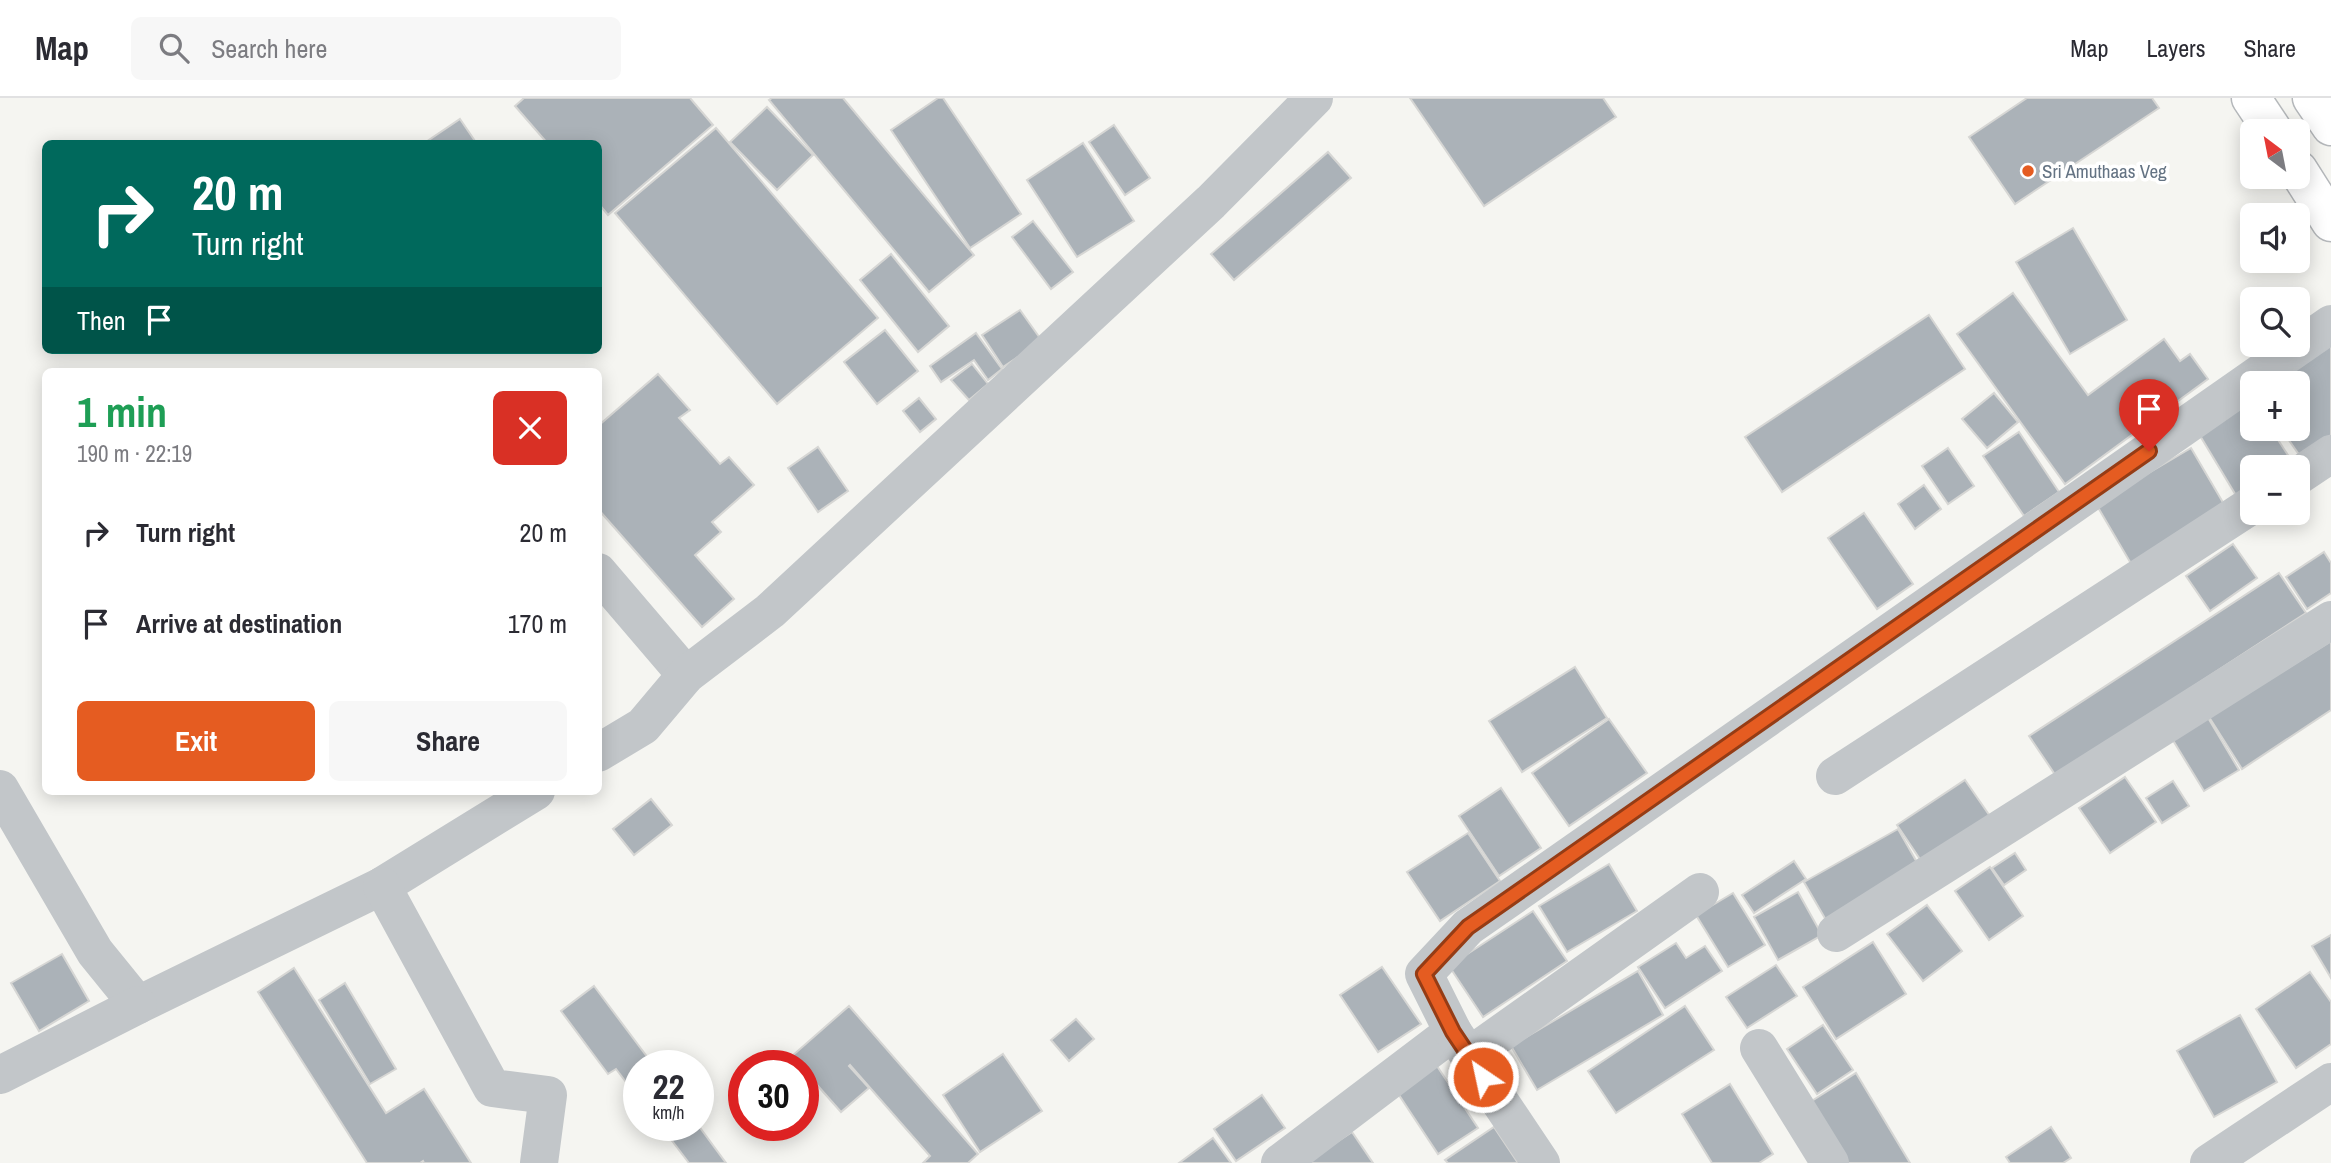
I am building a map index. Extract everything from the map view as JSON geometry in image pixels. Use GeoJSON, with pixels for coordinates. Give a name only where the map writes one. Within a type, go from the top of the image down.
{"type":"FeatureCollection","features":[{"type":"Feature","properties":{"kind":"highway"},"geometry":{"type":"LineString","coordinates":[[2251,98],[2265,119]]}},
{"type":"Feature","properties":{"kind":"highway"},"geometry":{"type":"LineString","coordinates":[[2312,98],[2331,126]]}},
{"type":"Feature","properties":{"kind":"highway"},"geometry":{"type":"LineString","coordinates":[[2310,189],[2331,222]]}},
{"type":"Feature","properties":{"kind":"street"},"geometry":{"type":"LineString","coordinates":[[602,750],[643,726],[686,675],[780,602],[1211,202],[1307,101]]}},
{"type":"Feature","properties":{"kind":"street"},"geometry":{"type":"LineString","coordinates":[[1541,1163],[1461,1044],[1424,974],[1468,927],[2331,324]]}},
{"type":"Feature","properties":{"kind":"street"},"geometry":{"type":"LineString","coordinates":[[2310,468],[2331,454]]}},
{"type":"Feature","properties":{"kind":"street"},"geometry":{"type":"LineString","coordinates":[[1835,776],[2240,513]]}},
{"type":"Feature","properties":{"kind":"street"},"geometry":{"type":"LineString","coordinates":[[602,577],[686,675]]}},
{"type":"Feature","properties":{"kind":"street"},"geometry":{"type":"LineString","coordinates":[[1836,933],[2331,620]]}},
{"type":"Feature","properties":{"kind":"street"},"geometry":{"type":"LineString","coordinates":[[0,789],[95,952],[138,1005]]}},
{"type":"Feature","properties":{"kind":"street"},"geometry":{"type":"LineString","coordinates":[[0,1075],[382,886],[530,795]]}},
{"type":"Feature","properties":{"kind":"street"},"geometry":{"type":"LineString","coordinates":[[382,886],[492,1088],[548,1095],[539,1163]]}},
{"type":"Feature","properties":{"kind":"street"},"geometry":{"type":"LineString","coordinates":[[1280,1163],[1700,892]]}},
{"type":"Feature","properties":{"kind":"street"},"geometry":{"type":"LineString","coordinates":[[1759,1048],[1830,1163]]}},
{"type":"Feature","properties":{"kind":"street"},"geometry":{"type":"LineString","coordinates":[[2209,1163],[2331,1082]]}},
{"type":"Feature","properties":{"kind":"building"},"geometry":{"type":"Polygon","coordinates":[[[524,98],[690,98],[713,125],[608,215],[602,208],[602,140],[545,140],[515,106],[524,98]]]}},
{"type":"Feature","properties":{"kind":"building"},"geometry":{"type":"Polygon","coordinates":[[[843,98],[974,255],[929,292],[769,100],[843,98]]]}},
{"type":"Feature","properties":{"kind":"building"},"geometry":{"type":"Polygon","coordinates":[[[938,98],[943,98],[1021,214],[970,248],[891,130],[938,98]]]}},
{"type":"Feature","properties":{"kind":"building"},"geometry":{"type":"Polygon","coordinates":[[[1410,98],[1603,98],[1616,117],[1484,206],[1410,98]]]}},
{"type":"Feature","properties":{"kind":"building","name":"Sri Amuthaas Veg"},"geometry":{"type":"Polygon","coordinates":[[[2027,98],[2152,98],[2159,108],[2015,204],[1969,137],[2027,98]]]}},
{"type":"Feature","properties":{"kind":"building"},"geometry":{"type":"Polygon","coordinates":[[[767,107],[813,155],[777,190],[730,142],[767,107]]]}},
{"type":"Feature","properties":{"kind":"building"},"geometry":{"type":"Polygon","coordinates":[[[460,119],[474,140],[429,140],[460,119]]]}},
{"type":"Feature","properties":{"kind":"building"},"geometry":{"type":"Polygon","coordinates":[[[1114,125],[1150,178],[1125,195],[1089,142],[1114,125]]]}},
{"type":"Feature","properties":{"kind":"building"},"geometry":{"type":"Polygon","coordinates":[[[716,128],[878,318],[777,404],[615,213],[716,128]]]}},
{"type":"Feature","properties":{"kind":"building"},"geometry":{"type":"Polygon","coordinates":[[[1083,143],[1134,221],[1077,257],[1027,180],[1083,143]]]}},
{"type":"Feature","properties":{"kind":"building"},"geometry":{"type":"Polygon","coordinates":[[[1328,152],[1351,178],[1234,280],[1211,254],[1328,152]]]}},
{"type":"Feature","properties":{"kind":"building"},"geometry":{"type":"Polygon","coordinates":[[[1033,221],[1073,272],[1051,289],[1012,237],[1033,221]]]}},
{"type":"Feature","properties":{"kind":"building"},"geometry":{"type":"Polygon","coordinates":[[[2073,228],[2127,320],[2070,354],[2016,262],[2073,228]]]}},
{"type":"Feature","properties":{"kind":"building"},"geometry":{"type":"Polygon","coordinates":[[[891,254],[949,326],[918,352],[860,280],[891,254]]]}},
{"type":"Feature","properties":{"kind":"building"},"geometry":{"type":"Polygon","coordinates":[[[2013,293],[2088,395],[2164,339],[2180,361],[2190,354],[2208,379],[2065,484],[1957,334],[2013,293]]]}},
{"type":"Feature","properties":{"kind":"building"},"geometry":{"type":"Polygon","coordinates":[[[1020,310],[1042,341],[1003,367],[982,335],[1020,310]]]}},
{"type":"Feature","properties":{"kind":"building"},"geometry":{"type":"Polygon","coordinates":[[[1929,315],[1965,369],[1782,492],[1745,437],[1929,315]]]}},
{"type":"Feature","properties":{"kind":"building"},"geometry":{"type":"Polygon","coordinates":[[[885,330],[918,371],[877,404],[844,362],[885,330]]]}},
{"type":"Feature","properties":{"kind":"building"},"geometry":{"type":"Polygon","coordinates":[[[976,333],[1002,369],[988,380],[974,360],[941,382],[930,366],[976,333]]]}},
{"type":"Feature","properties":{"kind":"building"},"geometry":{"type":"Polygon","coordinates":[[[2331,342],[2331,435],[2299,455],[2289,441],[2310,441],[2310,371],[2287,371],[2331,342]]]}},
{"type":"Feature","properties":{"kind":"building"},"geometry":{"type":"Polygon","coordinates":[[[972,364],[988,384],[969,400],[951,380],[972,364]]]}},
{"type":"Feature","properties":{"kind":"building"},"geometry":{"type":"Polygon","coordinates":[[[658,374],[690,410],[679,418],[720,464],[729,457],[754,485],[712,522],[721,532],[695,555],[734,599],[702,627],[602,514],[602,423],[658,374]]]}},
{"type":"Feature","properties":{"kind":"building"},"geometry":{"type":"Polygon","coordinates":[[[1994,393],[2018,422],[1987,448],[1962,419],[1994,393]]]}},
{"type":"Feature","properties":{"kind":"building"},"geometry":{"type":"Polygon","coordinates":[[[919,398],[936,419],[920,432],[903,411],[919,398]]]}},
{"type":"Feature","properties":{"kind":"building"},"geometry":{"type":"Polygon","coordinates":[[[2240,409],[2240,441],[2279,441],[2288,455],[2240,455],[2240,495],[2237,497],[2199,434],[2240,409]]]}},
{"type":"Feature","properties":{"kind":"building"},"geometry":{"type":"Polygon","coordinates":[[[2019,432],[2059,492],[2024,516],[1983,456],[2019,432]]]}},
{"type":"Feature","properties":{"kind":"building"},"geometry":{"type":"Polygon","coordinates":[[[818,447],[848,491],[818,512],[788,468],[818,447]]]}},
{"type":"Feature","properties":{"kind":"building"},"geometry":{"type":"Polygon","coordinates":[[[1948,448],[1974,486],[1948,504],[1922,466],[1948,448]]]}},
{"type":"Feature","properties":{"kind":"building"},"geometry":{"type":"Polygon","coordinates":[[[2191,448],[2228,511],[2133,567],[2096,504],[2191,448]]]}},
{"type":"Feature","properties":{"kind":"building"},"geometry":{"type":"Polygon","coordinates":[[[1924,485],[1941,509],[1915,529],[1898,504],[1924,485]]]}},
{"type":"Feature","properties":{"kind":"building"},"geometry":{"type":"Polygon","coordinates":[[[1864,513],[1913,584],[1877,609],[1828,538],[1864,513]]]}},
{"type":"Feature","properties":{"kind":"building"},"geometry":{"type":"Polygon","coordinates":[[[2233,544],[2257,578],[2210,611],[2186,576],[2233,544]]]}},
{"type":"Feature","properties":{"kind":"building"},"geometry":{"type":"Polygon","coordinates":[[[2324,552],[2331,563],[2331,593],[2307,609],[2286,577],[2324,552]]]}},
{"type":"Feature","properties":{"kind":"building"},"geometry":{"type":"Polygon","coordinates":[[[2279,573],[2306,613],[2056,776],[2029,736],[2279,573]]]}},
{"type":"Feature","properties":{"kind":"building"},"geometry":{"type":"Polygon","coordinates":[[[2331,641],[2331,710],[2242,769],[2209,717],[2331,641]]]}},
{"type":"Feature","properties":{"kind":"building"},"geometry":{"type":"Polygon","coordinates":[[[1575,667],[1607,718],[1522,772],[1489,721],[1575,667]]]}},
{"type":"Feature","properties":{"kind":"building"},"geometry":{"type":"Polygon","coordinates":[[[2207,716],[2239,770],[2204,791],[2171,737],[2207,716]]]}},
{"type":"Feature","properties":{"kind":"building"},"geometry":{"type":"Polygon","coordinates":[[[1609,719],[1647,773],[1569,826],[1532,773],[1609,719]]]}},
{"type":"Feature","properties":{"kind":"building"},"geometry":{"type":"Polygon","coordinates":[[[2125,777],[2156,822],[2110,853],[2079,808],[2125,777]]]}},
{"type":"Feature","properties":{"kind":"building"},"geometry":{"type":"Polygon","coordinates":[[[1965,780],[1994,822],[1926,868],[1897,825],[1965,780]]]}},
{"type":"Feature","properties":{"kind":"building"},"geometry":{"type":"Polygon","coordinates":[[[2173,781],[2189,806],[2162,823],[2146,798],[2173,781]]]}},
{"type":"Feature","properties":{"kind":"building"},"geometry":{"type":"Polygon","coordinates":[[[1501,788],[1541,848],[1499,876],[1459,816],[1501,788]]]}},
{"type":"Feature","properties":{"kind":"building"},"geometry":{"type":"Polygon","coordinates":[[[651,799],[672,825],[634,855],[613,829],[651,799]]]}},
{"type":"Feature","properties":{"kind":"building"},"geometry":{"type":"Polygon","coordinates":[[[1898,829],[1923,873],[1830,927],[1804,882],[1898,829]]]}},
{"type":"Feature","properties":{"kind":"building"},"geometry":{"type":"Polygon","coordinates":[[[1468,833],[1500,881],[1440,921],[1407,872],[1468,833]]]}},
{"type":"Feature","properties":{"kind":"building"},"geometry":{"type":"Polygon","coordinates":[[[2015,853],[2026,870],[2004,885],[1992,868],[2015,853]]]}},
{"type":"Feature","properties":{"kind":"building"},"geometry":{"type":"Polygon","coordinates":[[[1794,861],[1806,879],[1754,913],[1742,895],[1794,861]]]}},
{"type":"Feature","properties":{"kind":"building"},"geometry":{"type":"Polygon","coordinates":[[[1609,864],[1637,911],[1567,952],[1539,906],[1609,864]]]}},
{"type":"Feature","properties":{"kind":"building"},"geometry":{"type":"Polygon","coordinates":[[[1990,867],[2023,916],[1989,940],[1955,891],[1990,867]]]}},
{"type":"Feature","properties":{"kind":"building"},"geometry":{"type":"Polygon","coordinates":[[[1798,892],[1822,935],[1778,960],[1754,917],[1798,892]]]}},
{"type":"Feature","properties":{"kind":"building"},"geometry":{"type":"Polygon","coordinates":[[[1733,893],[1765,945],[1728,967],[1696,915],[1733,893]]]}},
{"type":"Feature","properties":{"kind":"building"},"geometry":{"type":"Polygon","coordinates":[[[1927,905],[1962,951],[1923,981],[1887,934],[1927,905]]]}},
{"type":"Feature","properties":{"kind":"building"},"geometry":{"type":"Polygon","coordinates":[[[1533,911],[1567,961],[1483,1017],[1449,966],[1533,911]]]}},
{"type":"Feature","properties":{"kind":"building"},"geometry":{"type":"Polygon","coordinates":[[[2331,935],[2331,978],[2312,946],[2331,935]]]}},
{"type":"Feature","properties":{"kind":"building"},"geometry":{"type":"Polygon","coordinates":[[[1873,942],[1906,994],[1836,1039],[1803,987],[1873,942]]]}},
{"type":"Feature","properties":{"kind":"building"},"geometry":{"type":"Polygon","coordinates":[[[1676,943],[1686,958],[1705,946],[1722,971],[1665,1008],[1638,967],[1676,943]]]}},
{"type":"Feature","properties":{"kind":"building"},"geometry":{"type":"Polygon","coordinates":[[[62,954],[89,1001],[39,1031],[11,983],[62,954]]]}},
{"type":"Feature","properties":{"kind":"building"},"geometry":{"type":"Polygon","coordinates":[[[1776,965],[1797,996],[1747,1028],[1726,997],[1776,965]]]}},
{"type":"Feature","properties":{"kind":"building"},"geometry":{"type":"Polygon","coordinates":[[[1382,967],[1421,1024],[1378,1052],[1340,995],[1382,967]]]}},
{"type":"Feature","properties":{"kind":"building"},"geometry":{"type":"Polygon","coordinates":[[[294,968],[386,1113],[424,1089],[471,1163],[367,1163],[258,992],[294,968]]]}},
{"type":"Feature","properties":{"kind":"building"},"geometry":{"type":"Polygon","coordinates":[[[1638,971],[1663,1015],[1537,1090],[1511,1046],[1638,971]]]}},
{"type":"Feature","properties":{"kind":"building"},"geometry":{"type":"Polygon","coordinates":[[[2310,972],[2331,1002],[2331,1044],[2296,1068],[2256,1009],[2310,972]]]}},
{"type":"Feature","properties":{"kind":"building"},"geometry":{"type":"Polygon","coordinates":[[[345,983],[396,1069],[370,1084],[319,1000],[345,983]]]}},
{"type":"Feature","properties":{"kind":"building"},"geometry":{"type":"Polygon","coordinates":[[[594,986],[642,1050],[623,1050],[623,1078],[616,1069],[608,1074],[561,1011],[594,986]]]}},
{"type":"Feature","properties":{"kind":"building"},"geometry":{"type":"Polygon","coordinates":[[[849,1006],[978,1154],[968,1163],[923,1163],[930,1156],[850,1065],[869,1088],[841,1112],[819,1087],[819,1050],[799,1050],[849,1006]]]}},
{"type":"Feature","properties":{"kind":"building"},"geometry":{"type":"Polygon","coordinates":[[[1685,1006],[1714,1050],[1616,1113],[1588,1071],[1685,1006]]]}},
{"type":"Feature","properties":{"kind":"building"},"geometry":{"type":"Polygon","coordinates":[[[2240,1015],[2277,1082],[2214,1117],[2177,1051],[2240,1015]]]}},
{"type":"Feature","properties":{"kind":"building"},"geometry":{"type":"Polygon","coordinates":[[[1076,1019],[1094,1039],[1069,1061],[1051,1040],[1076,1019]]]}},
{"type":"Feature","properties":{"kind":"building"},"geometry":{"type":"Polygon","coordinates":[[[1823,1025],[1853,1070],[1817,1094],[1787,1049],[1823,1025]]]}},
{"type":"Feature","properties":{"kind":"building"},"geometry":{"type":"Polygon","coordinates":[[[1003,1054],[1042,1111],[980,1152],[943,1095],[1003,1054]]]}},
{"type":"Feature","properties":{"kind":"building"},"geometry":{"type":"Polygon","coordinates":[[[1437,1066],[1478,1128],[1438,1154],[1397,1092],[1437,1066]]]}},
{"type":"Feature","properties":{"kind":"building"},"geometry":{"type":"Polygon","coordinates":[[[1856,1073],[1910,1163],[1843,1163],[1807,1104],[1856,1073]]]}},
{"type":"Feature","properties":{"kind":"building"},"geometry":{"type":"Polygon","coordinates":[[[1730,1084],[1773,1154],[1759,1163],[1712,1163],[1682,1114],[1730,1084]]]}},
{"type":"Feature","properties":{"kind":"building"},"geometry":{"type":"Polygon","coordinates":[[[1262,1095],[1285,1128],[1236,1161],[1214,1129],[1262,1095]]]}},
{"type":"Feature","properties":{"kind":"building"},"geometry":{"type":"Polygon","coordinates":[[[1494,1127],[1518,1163],[1448,1163],[1445,1160],[1494,1127]]]}},
{"type":"Feature","properties":{"kind":"building"},"geometry":{"type":"Polygon","coordinates":[[[2051,1127],[2071,1158],[2063,1163],[2010,1163],[2006,1157],[2051,1127]]]}},
{"type":"Feature","properties":{"kind":"building"},"geometry":{"type":"Polygon","coordinates":[[[1352,1132],[1373,1163],[1305,1163],[1352,1132]]]}},
{"type":"Feature","properties":{"kind":"building"},"geometry":{"type":"Polygon","coordinates":[[[1213,1138],[1231,1163],[1179,1163],[1213,1138]]]}},
{"type":"Feature","properties":{"kind":"building"},"geometry":{"type":"Polygon","coordinates":[[[672,1141],[710,1141],[726,1163],[689,1163],[672,1141]]]}},
{"type":"Feature","properties":{"kind":"place","name":"Sri Amuthaas Veg"},"geometry":{"type":"Point","coordinates":[2028,171]}},
{"type":"Feature","properties":{"kind":"route"},"geometry":{"type":"LineString","coordinates":[[1483,1077],[1453,1032],[1424,974],[1468,927],[2149,451]]}}]}
